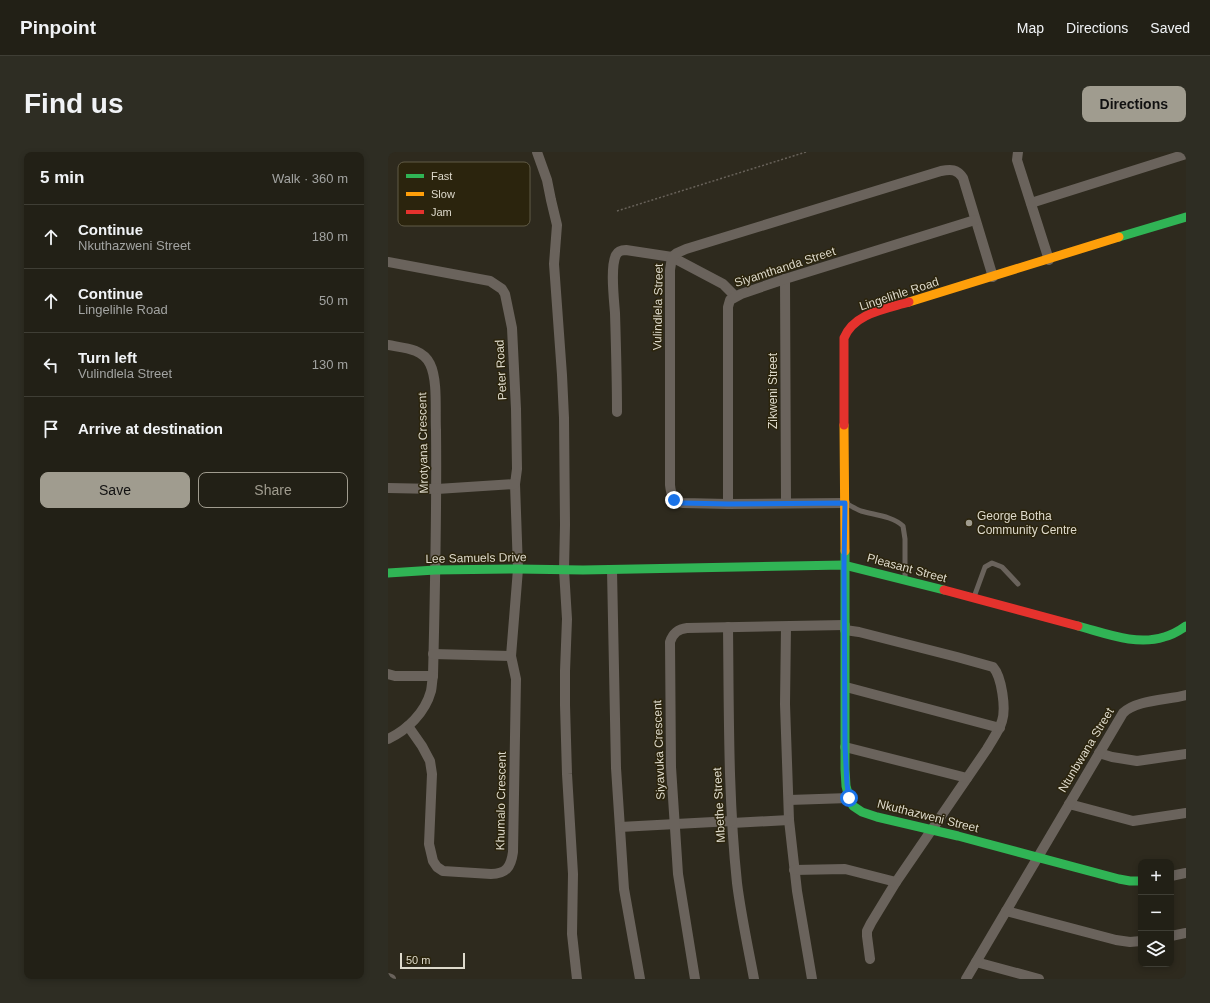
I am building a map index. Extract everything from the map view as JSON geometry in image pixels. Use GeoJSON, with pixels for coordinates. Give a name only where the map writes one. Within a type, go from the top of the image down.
{"type":"FeatureCollection","features":[{"type":"Feature","properties":{"kind":"street"},"geometry":{"type":"LineString","coordinates":[[538,152],[548,180],[557,225],[554,264],[563,397],[565,503],[564,570],[567,619],[565,705],[567,774],[573,874],[572,934],[577,979]]}},
{"type":"Feature","properties":{"kind":"street"},"geometry":{"type":"LineString","coordinates":[[1018,152],[1017,160],[1049,260]]}},
{"type":"Feature","properties":{"kind":"street"},"geometry":{"type":"LineString","coordinates":[[1031,203],[1186,154]]}},
{"type":"Feature","properties":{"kind":"street","name":"Vulindlela Street"},"geometry":{"type":"LineString","coordinates":[[845,503],[728,504],[678,503],[674,500],[670,492],[670,270],[672,257],[686,249],[947,170],[955,170],[963,178],[993,277]]}},
{"type":"Feature","properties":{"kind":"street","name":"Lingelihle Road"},"geometry":{"type":"LineString","coordinates":[[844,565],[844,338],[849,326],[859,319],[876,312],[1186,217]]}},
{"type":"Feature","properties":{"kind":"street","name":"Siyamthanda Street"},"geometry":{"type":"LineString","coordinates":[[728,504],[728,307],[730,300],[735,296],[785,279],[975,220]]}},
{"type":"Feature","properties":{"kind":"street"},"geometry":{"type":"LineString","coordinates":[[617,412],[613,282],[615,256],[617,253],[621,250],[626,250],[672,257],[723,284],[735,296]]}},
{"type":"Feature","properties":{"kind":"street","name":"Peter Road"},"geometry":{"type":"LineString","coordinates":[[388,262],[490,282],[502,289],[505,294],[512,328],[514,356],[517,458],[515,484],[518,569]]}},
{"type":"Feature","properties":{"kind":"street","name":"Zikweni Street"},"geometry":{"type":"LineString","coordinates":[[785,279],[786,503]]}},
{"type":"Feature","properties":{"kind":"street","name":"Mrotyana Crescent"},"geometry":{"type":"LineString","coordinates":[[388,345],[416,351],[427,358],[432,369],[435,382],[437,489],[433,676],[431,691],[427,702],[416,719],[388,739]]}},
{"type":"Feature","properties":{"kind":"street"},"geometry":{"type":"LineString","coordinates":[[388,488],[437,489],[515,484]]}},
{"type":"Feature","properties":{"kind":"street"},"geometry":{"type":"LineString","coordinates":[[788,800],[849,798],[845,747],[846,687],[844,565]]}},
{"type":"Feature","properties":{"kind":"street","name":"Pleasant Street"},"geometry":{"type":"LineString","coordinates":[[564,570],[844,565],[1114,636],[1135,640],[1152,640],[1162,638],[1174,634],[1186,626]]}},
{"type":"Feature","properties":{"kind":"street","name":"Khumalo Crescent"},"geometry":{"type":"LineString","coordinates":[[408,726],[427,753],[431,768],[429,844],[433,861],[437,867],[443,871],[491,874],[503,872],[511,864],[513,852],[516,679],[511,656],[518,569]]}},
{"type":"Feature","properties":{"kind":"street","name":"Lee Samuels Drive"},"geometry":{"type":"LineString","coordinates":[[388,573],[435,570],[564,570]]}},
{"type":"Feature","properties":{"kind":"street"},"geometry":{"type":"LineString","coordinates":[[612,570],[616,768],[625,904],[640,979]]}},
{"type":"Feature","properties":{"kind":"street"},"geometry":{"type":"LineString","coordinates":[[786,626],[786,704],[789,820],[794,870],[812,979]]}},
{"type":"Feature","properties":{"kind":"street","name":"Siyavuka Crescent"},"geometry":{"type":"LineString","coordinates":[[695,979],[678,874],[671,766],[670,642],[675,632],[682,629],[728,627],[845,627],[873,636],[949,655],[993,668],[996,671],[1000,678],[1004,711],[1000,728]]}},
{"type":"Feature","properties":{"kind":"street","name":"Mbethe Street"},"geometry":{"type":"LineString","coordinates":[[728,627],[732,822],[738,885],[754,979]]}},
{"type":"Feature","properties":{"kind":"street"},"geometry":{"type":"LineString","coordinates":[[433,654],[511,656]]}},
{"type":"Feature","properties":{"kind":"street"},"geometry":{"type":"LineString","coordinates":[[388,674],[395,676],[433,676]]}},
{"type":"Feature","properties":{"kind":"street"},"geometry":{"type":"LineString","coordinates":[[846,687],[1000,728],[873,918],[867,931],[867,944],[870,959]]}},
{"type":"Feature","properties":{"kind":"street","name":"Ntunbwana Street"},"geometry":{"type":"LineString","coordinates":[[966,979],[1119,718],[1129,708],[1137,704],[1186,695]]}},
{"type":"Feature","properties":{"kind":"street"},"geometry":{"type":"LineString","coordinates":[[845,747],[967,778]]}},
{"type":"Feature","properties":{"kind":"street"},"geometry":{"type":"LineString","coordinates":[[1099,753],[1112,757],[1137,761],[1186,754]]}},
{"type":"Feature","properties":{"kind":"street","name":"Nkuthazweni Street"},"geometry":{"type":"LineString","coordinates":[[849,798],[854,807],[862,812],[1119,879],[1138,881]]}},
{"type":"Feature","properties":{"kind":"street"},"geometry":{"type":"LineString","coordinates":[[1069,804],[1133,821],[1186,813]]}},
{"type":"Feature","properties":{"kind":"street"},"geometry":{"type":"LineString","coordinates":[[620,827],[789,820]]}},
{"type":"Feature","properties":{"kind":"street"},"geometry":{"type":"LineString","coordinates":[[794,870],[845,869],[896,882]]}},
{"type":"Feature","properties":{"kind":"street"},"geometry":{"type":"LineString","coordinates":[[1174,876],[1186,874]]}},
{"type":"Feature","properties":{"kind":"street"},"geometry":{"type":"LineString","coordinates":[[1006,911],[1116,940],[1138,941]]}},
{"type":"Feature","properties":{"kind":"street"},"geometry":{"type":"LineString","coordinates":[[1174,935],[1186,933]]}},
{"type":"Feature","properties":{"kind":"street"},"geometry":{"type":"LineString","coordinates":[[976,962],[1039,979]]}},
{"type":"Feature","properties":{"kind":"lane"},"geometry":{"type":"LineString","coordinates":[[845,503],[861,510],[886,517],[903,526],[905,539],[905,580]]}},
{"type":"Feature","properties":{"kind":"lane"},"geometry":{"type":"LineString","coordinates":[[974,598],[985,567],[992,563],[1002,567],[1018,584]]}},
{"type":"Feature","properties":{"kind":"path"},"geometry":{"type":"LineString","coordinates":[[617,211],[806,152]]}},
{"type":"Feature","properties":{"kind":"traffic: fast"},"geometry":{"type":"LineString","coordinates":[[1119,237],[1186,217]]}},
{"type":"Feature","properties":{"kind":"traffic: fast"},"geometry":{"type":"LineString","coordinates":[[845,551],[845,769],[846,786],[853,806],[862,812],[877,817],[958,836],[1119,879],[1138,881]]}},
{"type":"Feature","properties":{"kind":"traffic: fast"},"geometry":{"type":"LineString","coordinates":[[388,573],[435,570],[583,570],[844,565],[944,590]]}},
{"type":"Feature","properties":{"kind":"traffic: fast"},"geometry":{"type":"LineString","coordinates":[[1078,626],[1121,638],[1143,640],[1167,636],[1186,626]]}},
{"type":"Feature","properties":{"kind":"traffic: slow"},"geometry":{"type":"LineString","coordinates":[[909,302],[1119,237]]}},
{"type":"Feature","properties":{"kind":"traffic: slow"},"geometry":{"type":"LineString","coordinates":[[844,425],[845,551]]}},
{"type":"Feature","properties":{"kind":"traffic: jam"},"geometry":{"type":"LineString","coordinates":[[844,425],[844,338],[855,323],[863,317],[909,302]]}},
{"type":"Feature","properties":{"kind":"traffic: jam"},"geometry":{"type":"LineString","coordinates":[[944,590],[1078,626]]}},
{"type":"Feature","properties":{"kind":"place","name":"George Botha Community Centre"},"geometry":{"type":"Point","coordinates":[969,523]}},
{"type":"Feature","properties":{"kind":"route"},"geometry":{"type":"LineString","coordinates":[[674,500],[678,503],[728,504],[845,503],[845,747],[849,798]]}}]}
